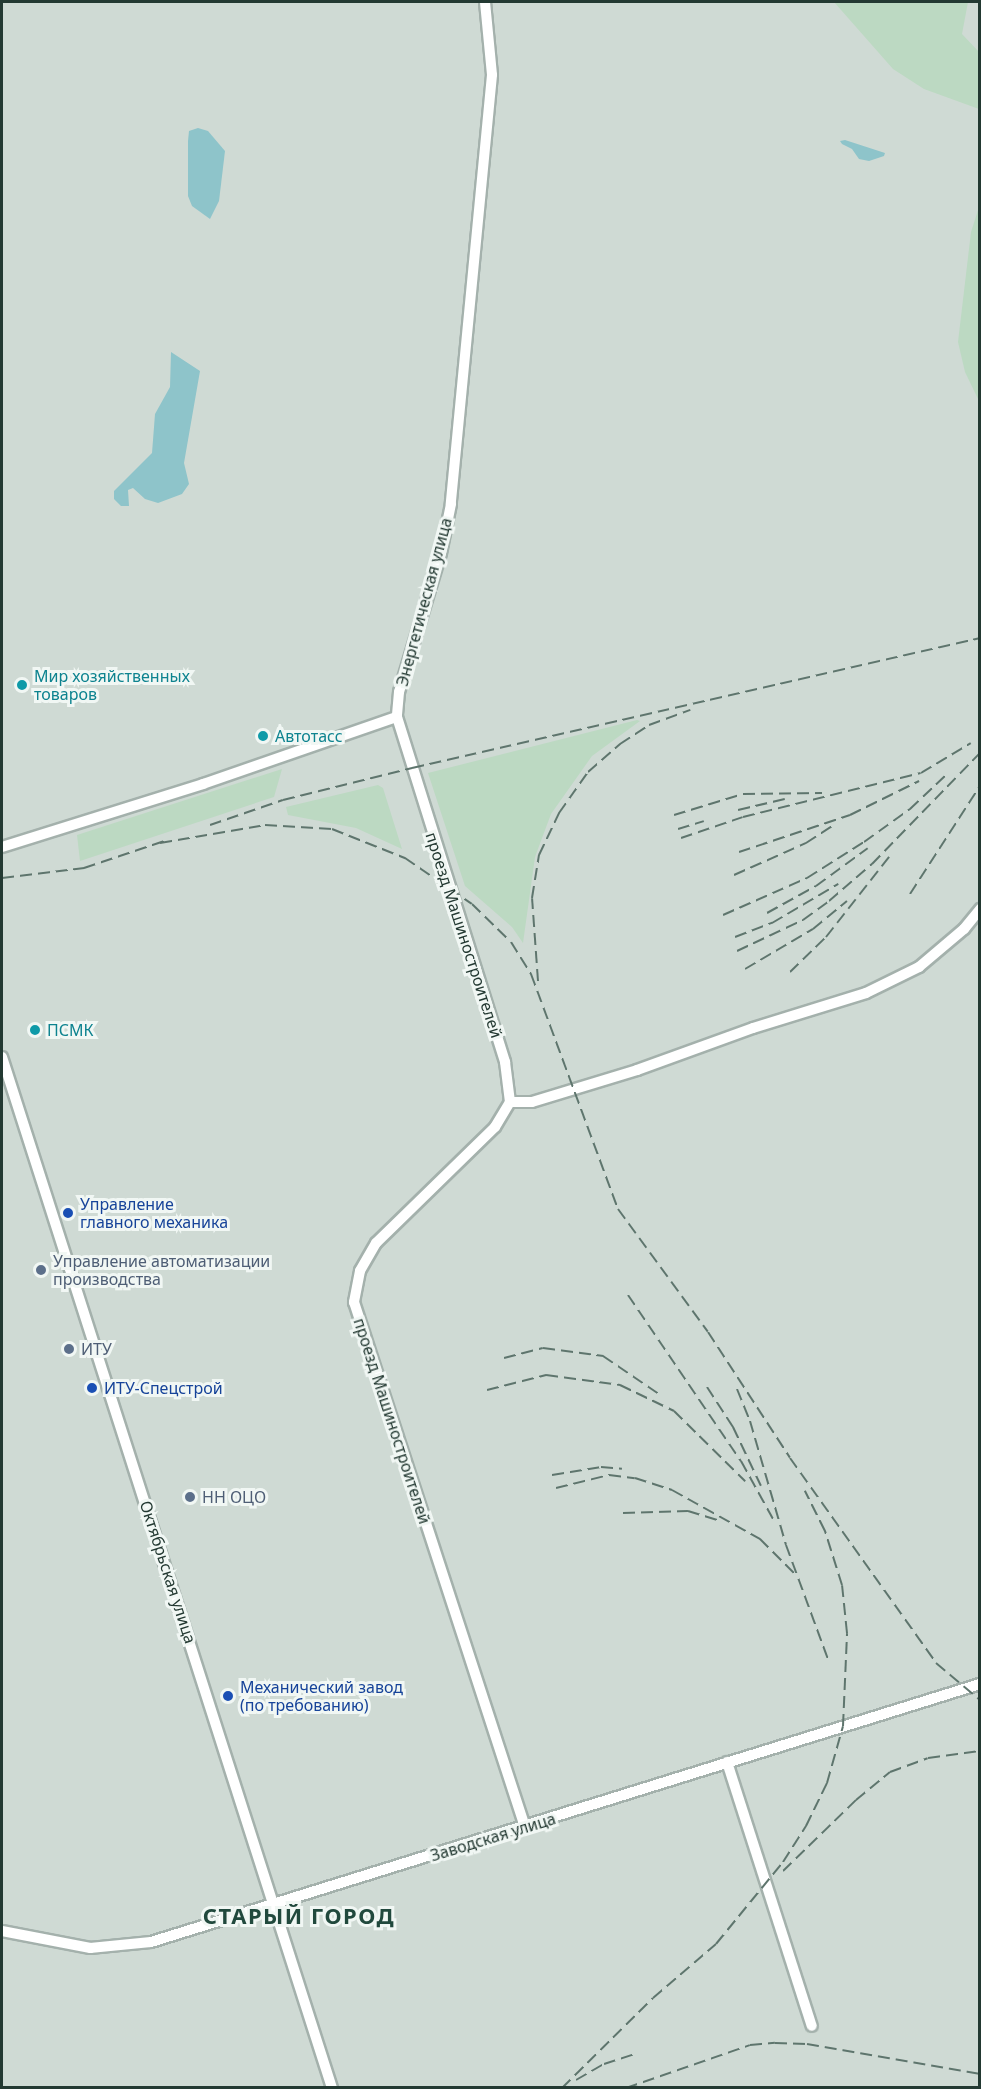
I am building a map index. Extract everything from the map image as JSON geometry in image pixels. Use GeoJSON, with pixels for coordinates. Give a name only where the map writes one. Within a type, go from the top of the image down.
{"type":"FeatureCollection","features":[{"type":"Feature","properties":{"kind":"street","name":"Энергетическая улица"},"geometry":{"type":"LineString","coordinates":[[397,717],[399,692],[441,553],[451,504],[492,75],[485,2]]}},
{"type":"Feature","properties":{"kind":"street"},"geometry":{"type":"LineString","coordinates":[[2,847],[203,784],[397,717]]}},
{"type":"Feature","properties":{"kind":"street","name":"проезд Машиностроителей"},"geometry":{"type":"LineString","coordinates":[[397,717],[505,1062],[510,1102],[495,1127],[376,1243],[360,1272],[354,1302],[525,1827]]}},
{"type":"Feature","properties":{"kind":"street"},"geometry":{"type":"LineString","coordinates":[[510,1102],[532,1102],[549,1097],[866,993],[919,967],[957,936],[980,909]]}},
{"type":"Feature","properties":{"kind":"street","name":"Октябрьская улица"},"geometry":{"type":"LineString","coordinates":[[2,1057],[332,2088]]}},
{"type":"Feature","properties":{"kind":"street","name":"Заводская улица"},"geometry":{"type":"LineString","coordinates":[[2,1931],[90,1948],[132,1946],[274,1905],[980,1684]]}},
{"type":"Feature","properties":{"kind":"street"},"geometry":{"type":"LineString","coordinates":[[727,1762],[804,2000]]}},
{"type":"Feature","properties":{"kind":"shaded area"},"geometry":{"type":"Polygon","coordinates":[[[2,2],[979,2],[979,2087],[2,2088],[2,2]]]}},
{"type":"Feature","properties":{"kind":"green space"},"geometry":{"type":"Polygon","coordinates":[[[834,2],[968,2],[962,34],[979,52],[979,109],[924,89],[893,69],[834,2]]]}},
{"type":"Feature","properties":{"kind":"green space"},"geometry":{"type":"Polygon","coordinates":[[[979,207],[979,401],[965,372],[958,342],[971,232],[979,207]]]}},
{"type":"Feature","properties":{"kind":"green space"},"geometry":{"type":"Polygon","coordinates":[[[640,721],[592,756],[551,814],[535,857],[523,943],[512,927],[465,886],[428,773],[640,721]]]}},
{"type":"Feature","properties":{"kind":"green space"},"geometry":{"type":"Polygon","coordinates":[[[282,769],[274,797],[80,861],[77,835],[282,769]]]}},
{"type":"Feature","properties":{"kind":"green space"},"geometry":{"type":"Polygon","coordinates":[[[378,785],[383,788],[402,849],[356,828],[288,815],[286,807],[378,785]]]}},
{"type":"Feature","properties":{"kind":"water"},"geometry":{"type":"Polygon","coordinates":[[[198,128],[208,131],[225,151],[219,201],[210,219],[192,206],[188,196],[189,131],[198,128]]]}},
{"type":"Feature","properties":{"kind":"water"},"geometry":{"type":"Polygon","coordinates":[[[845,140],[885,153],[884,156],[869,161],[859,159],[852,149],[840,141],[845,140]]]}},
{"type":"Feature","properties":{"kind":"water"},"geometry":{"type":"Polygon","coordinates":[[[171,352],[200,371],[184,463],[189,484],[182,494],[158,503],[145,499],[133,488],[128,490],[129,506],[121,506],[114,499],[114,491],[152,453],[155,414],[170,387],[171,352]]]}},
{"type":"Feature","properties":{"kind":"railway"},"geometry":{"type":"LineString","coordinates":[[210,825],[283,800],[412,768],[980,638]]}},
{"type":"Feature","properties":{"kind":"railway"},"geometry":{"type":"LineString","coordinates":[[538,981],[532,898],[539,855],[559,813],[588,772],[620,744],[649,725],[690,710]]}},
{"type":"Feature","properties":{"kind":"railway"},"geometry":{"type":"LineString","coordinates":[[681,838],[743,817],[921,773],[971,743]]}},
{"type":"Feature","properties":{"kind":"railway"},"geometry":{"type":"LineString","coordinates":[[737,951],[803,920],[829,901],[872,864],[980,753]]}},
{"type":"Feature","properties":{"kind":"railway"},"geometry":{"type":"LineString","coordinates":[[723,915],[807,878],[864,842],[910,809],[947,774]]}},
{"type":"Feature","properties":{"kind":"railway"},"geometry":{"type":"LineString","coordinates":[[739,852],[850,815],[919,781]]}},
{"type":"Feature","properties":{"kind":"railway"},"geometry":{"type":"LineString","coordinates":[[910,894],[980,786]]}},
{"type":"Feature","properties":{"kind":"railway"},"geometry":{"type":"LineString","coordinates":[[674,815],[743,794],[822,793]]}},
{"type":"Feature","properties":{"kind":"railway"},"geometry":{"type":"LineString","coordinates":[[738,810],[785,799]]}},
{"type":"Feature","properties":{"kind":"railway"},"geometry":{"type":"LineString","coordinates":[[678,829],[704,821]]}},
{"type":"Feature","properties":{"kind":"railway"},"geometry":{"type":"LineString","coordinates":[[160,843],[265,825],[332,829],[405,858],[472,904],[511,942],[531,974],[618,1209],[708,1332],[790,1458],[936,1663],[980,1700]]}},
{"type":"Feature","properties":{"kind":"railway"},"geometry":{"type":"LineString","coordinates":[[734,875],[806,843],[832,826]]}},
{"type":"Feature","properties":{"kind":"railway"},"geometry":{"type":"LineString","coordinates":[[2,878],[84,868],[167,840]]}},
{"type":"Feature","properties":{"kind":"railway"},"geometry":{"type":"LineString","coordinates":[[767,913],[816,886],[868,848]]}},
{"type":"Feature","properties":{"kind":"railway"},"geometry":{"type":"LineString","coordinates":[[790,972],[826,937],[889,857]]}},
{"type":"Feature","properties":{"kind":"railway"},"geometry":{"type":"LineString","coordinates":[[735,937],[772,923],[838,884]]}},
{"type":"Feature","properties":{"kind":"railway"},"geometry":{"type":"LineString","coordinates":[[745,969],[813,929],[847,901]]}},
{"type":"Feature","properties":{"kind":"railway"},"geometry":{"type":"LineString","coordinates":[[628,1295],[741,1461],[773,1519]]}},
{"type":"Feature","properties":{"kind":"railway"},"geometry":{"type":"LineString","coordinates":[[504,1358],[543,1348],[603,1356],[659,1394]]}},
{"type":"Feature","properties":{"kind":"railway"},"geometry":{"type":"LineString","coordinates":[[487,1390],[546,1375],[620,1385],[674,1411],[745,1481]]}},
{"type":"Feature","properties":{"kind":"railway"},"geometry":{"type":"LineString","coordinates":[[707,1387],[733,1427],[761,1486]]}},
{"type":"Feature","properties":{"kind":"railway"},"geometry":{"type":"LineString","coordinates":[[737,1389],[750,1421],[786,1545],[828,1659]]}},
{"type":"Feature","properties":{"kind":"railway"},"geometry":{"type":"LineString","coordinates":[[552,1475],[601,1467],[622,1469]]}},
{"type":"Feature","properties":{"kind":"railway"},"geometry":{"type":"LineString","coordinates":[[556,1488],[609,1475],[635,1478],[672,1490],[760,1539],[794,1573]]}},
{"type":"Feature","properties":{"kind":"railway"},"geometry":{"type":"LineString","coordinates":[[562,2088],[653,1998],[716,1944],[783,1862],[806,1826],[827,1783],[843,1726],[847,1633],[842,1585],[825,1531],[805,1491]]}},
{"type":"Feature","properties":{"kind":"railway"},"geometry":{"type":"LineString","coordinates":[[623,1513],[688,1511],[720,1521]]}},
{"type":"Feature","properties":{"kind":"railway"},"geometry":{"type":"LineString","coordinates":[[783,1871],[856,1800],[890,1772],[928,1758],[980,1751]]}},
{"type":"Feature","properties":{"kind":"railway"},"geometry":{"type":"LineString","coordinates":[[626,2088],[750,2045],[775,2043],[807,2044],[980,2074]]}},
{"type":"Feature","properties":{"kind":"railway"},"geometry":{"type":"LineString","coordinates":[[576,2080],[604,2064],[634,2054]]}},
{"type":"Feature","properties":{"kind":"place","name":"Мир хозяйственных товаров"},"geometry":{"type":"Point","coordinates":[22,685]}},
{"type":"Feature","properties":{"kind":"place","name":"Автотасс"},"geometry":{"type":"Point","coordinates":[263,736]}},
{"type":"Feature","properties":{"kind":"place","name":"ПСМК"},"geometry":{"type":"Point","coordinates":[35,1030]}},
{"type":"Feature","properties":{"kind":"place","name":"Управление главного механика"},"geometry":{"type":"Point","coordinates":[68,1213]}},
{"type":"Feature","properties":{"kind":"place","name":"Управление автоматизации производства"},"geometry":{"type":"Point","coordinates":[41,1270]}},
{"type":"Feature","properties":{"kind":"place","name":"ИТУ"},"geometry":{"type":"Point","coordinates":[69,1349]}},
{"type":"Feature","properties":{"kind":"place","name":"ИТУ-Спецстрой"},"geometry":{"type":"Point","coordinates":[92,1388]}},
{"type":"Feature","properties":{"kind":"place","name":"НН ОЦО"},"geometry":{"type":"Point","coordinates":[190,1497]}},
{"type":"Feature","properties":{"kind":"place","name":"Механический завод (по требованию)"},"geometry":{"type":"Point","coordinates":[228,1696]}},
{"type":"Feature","properties":{"kind":"district","name":"СТАРЫЙ ГОРОД"},"geometry":{"type":"Point","coordinates":[299,1916]}}]}
